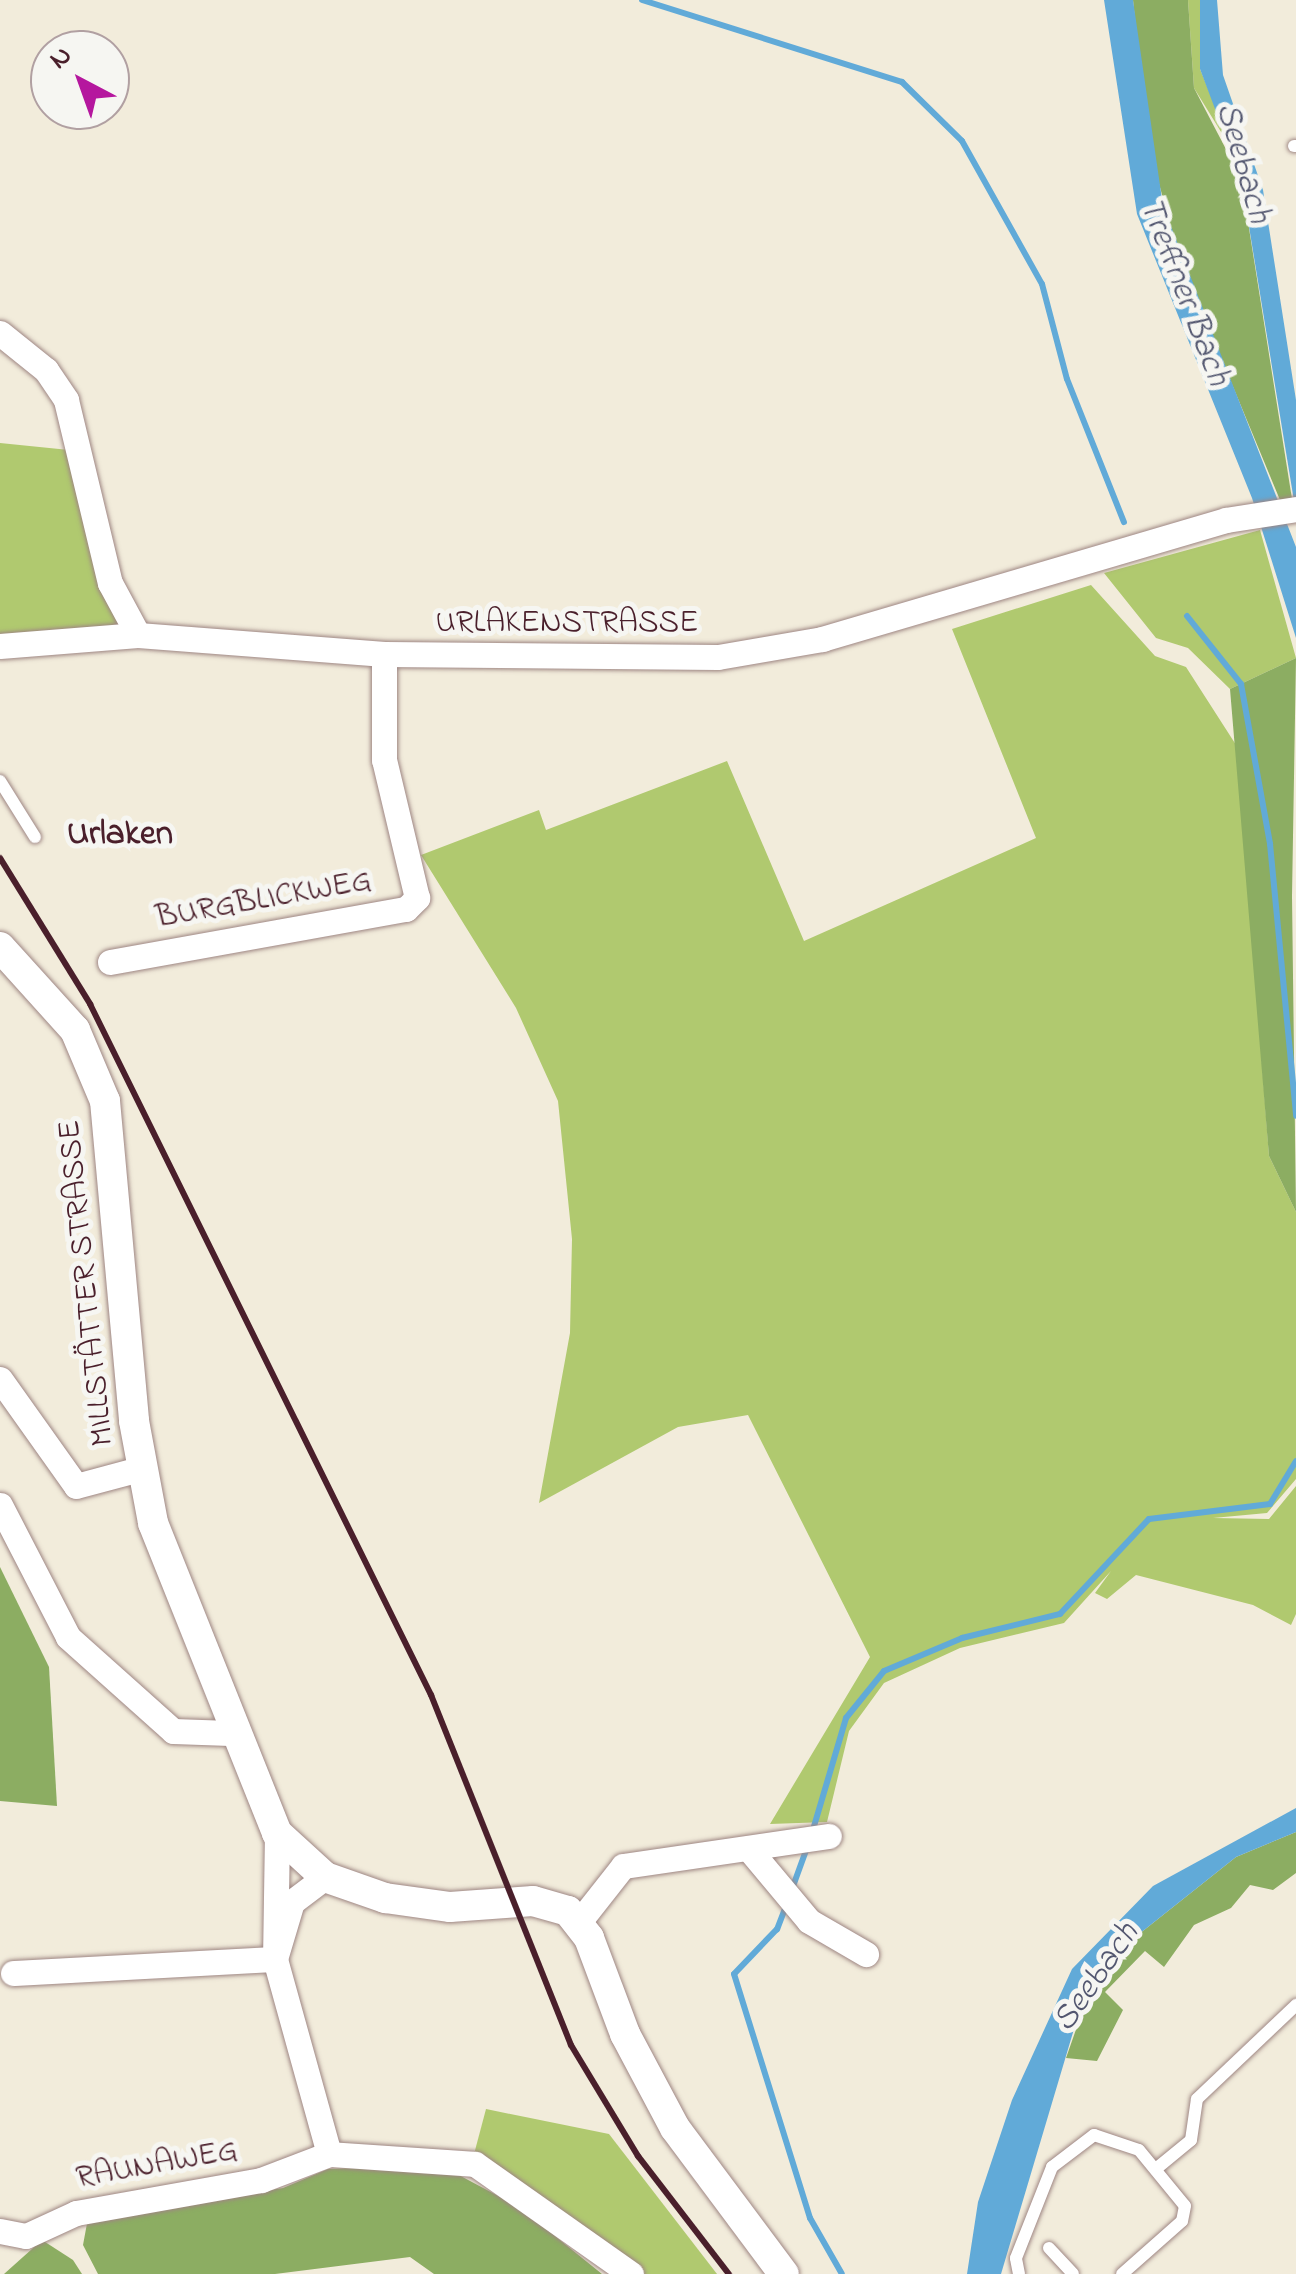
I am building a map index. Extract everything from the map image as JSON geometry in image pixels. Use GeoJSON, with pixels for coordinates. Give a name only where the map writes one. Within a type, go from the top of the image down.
{"type":"FeatureCollection","features":[{"type":"Feature","properties":{"kind":"street"},"geometry":{"type":"LineString","coordinates":[[0,333],[46,370],[66,400],[110,582],[138,635]]}},
{"type":"Feature","properties":{"kind":"street","name":"URLAKENSTRASSE"},"geometry":{"type":"LineString","coordinates":[[0,646],[138,635],[384,654],[718,657],[822,638],[1236,517],[1296,508]]}},
{"type":"Feature","properties":{"kind":"street","name":"BURGBLICKWEG"},"geometry":{"type":"LineString","coordinates":[[110,962],[406,909],[418,898],[384,760],[384,654]]}},
{"type":"Feature","properties":{"kind":"street","name":"MILLSTÄTTER STRASSE"},"geometry":{"type":"LineString","coordinates":[[0,947],[75,1030],[105,1102],[143,1468],[168,1574],[230,1733],[277,1833],[326,1877],[412,1903],[533,1901],[579,1922]]}},
{"type":"Feature","properties":{"kind":"street","name":"MILLSTÄTTER STRASSE"},"geometry":{"type":"LineString","coordinates":[[0,1379],[76,1486],[143,1468]]}},
{"type":"Feature","properties":{"kind":"street"},"geometry":{"type":"LineString","coordinates":[[0,1505],[68,1636],[173,1731],[230,1733]]}},
{"type":"Feature","properties":{"kind":"street"},"geometry":{"type":"LineString","coordinates":[[277,1833],[275,1959],[328,2154]]}},
{"type":"Feature","properties":{"kind":"street"},"geometry":{"type":"LineString","coordinates":[[784,2274],[675,2128],[579,1922],[623,1866],[761,1864],[783,1842],[829,1836]]}},
{"type":"Feature","properties":{"kind":"street"},"geometry":{"type":"LineString","coordinates":[[761,1864],[801,1910],[866,1954]]}},
{"type":"Feature","properties":{"kind":"street"},"geometry":{"type":"LineString","coordinates":[[275,1959],[292,1902],[326,1877]]}},
{"type":"Feature","properties":{"kind":"street"},"geometry":{"type":"LineString","coordinates":[[13,1974],[275,1959]]}},
{"type":"Feature","properties":{"kind":"street","name":"RAUNAWEG"},"geometry":{"type":"LineString","coordinates":[[0,2231],[26,2236],[76,2213],[261,2180],[328,2154],[475,2164],[631,2274]]}},
{"type":"Feature","properties":{"kind":"lane"},"geometry":{"type":"LineString","coordinates":[[0,781],[35,838]]}},
{"type":"Feature","properties":{"kind":"lane"},"geometry":{"type":"LineString","coordinates":[[1158,2168],[1191,2140],[1197,2099],[1296,2005]]}},
{"type":"Feature","properties":{"kind":"lane"},"geometry":{"type":"LineString","coordinates":[[1019,2274],[1016,2258],[1052,2168],[1094,2135],[1118,2138],[1158,2168],[1182,2196],[1182,2222],[1122,2274]]}},
{"type":"Feature","properties":{"kind":"lane"},"geometry":{"type":"LineString","coordinates":[[1049,2248],[1073,2274]]}},
{"type":"Feature","properties":{"kind":"green space"},"geometry":{"type":"Polygon","coordinates":[[[1133,0],[1188,0],[1194,88],[1241,178],[1292,499],[1280,500],[1178,254],[1147,139],[1133,0]]]}},
{"type":"Feature","properties":{"kind":"green space"},"geometry":{"type":"Polygon","coordinates":[[[1188,0],[1200,0],[1200,69],[1234,153],[1194,88],[1188,0]]]}},
{"type":"Feature","properties":{"kind":"green space"},"geometry":{"type":"Polygon","coordinates":[[[0,443],[69,450],[130,636],[0,635],[0,443]]]}},
{"type":"Feature","properties":{"kind":"green space"},"geometry":{"type":"Polygon","coordinates":[[[1260,530],[1296,658],[1230,689],[1188,648],[1156,638],[1104,573],[1260,530]]]}},
{"type":"Feature","properties":{"kind":"green space"},"geometry":{"type":"Polygon","coordinates":[[[1091,585],[1155,656],[1186,667],[1238,748],[1269,1156],[1296,1212],[1296,1479],[1267,1513],[1213,1518],[1269,1519],[1296,1486],[1296,1614],[1291,1625],[1253,1605],[1136,1575],[1107,1599],[1095,1593],[1111,1571],[1064,1623],[960,1648],[884,1683],[849,1731],[827,1822],[770,1824],[870,1657],[748,1415],[678,1427],[539,1503],[570,1333],[572,1239],[558,1101],[516,1008],[421,855],[539,810],[546,830],[727,761],[804,941],[1036,838],[952,629],[1091,585]]]}},
{"type":"Feature","properties":{"kind":"green space"},"geometry":{"type":"Polygon","coordinates":[[[1296,658],[1292,896],[1296,1212],[1269,1156],[1230,689],[1296,658]]]}},
{"type":"Feature","properties":{"kind":"green space"},"geometry":{"type":"Polygon","coordinates":[[[0,1567],[49,1667],[57,1806],[0,1801],[0,1567]]]}},
{"type":"Feature","properties":{"kind":"green space"},"geometry":{"type":"Polygon","coordinates":[[[1296,1832],[1296,1873],[1273,1890],[1250,1885],[1231,1908],[1194,1925],[1164,1967],[1145,1951],[1105,1992],[1123,2010],[1097,2061],[1066,2058],[1086,2001],[1124,1946],[1236,1857],[1296,1832]]]}},
{"type":"Feature","properties":{"kind":"green space"},"geometry":{"type":"Polygon","coordinates":[[[486,2109],[609,2134],[717,2274],[642,2274],[473,2158],[486,2109]]]}},
{"type":"Feature","properties":{"kind":"green space"},"geometry":{"type":"Polygon","coordinates":[[[440,2165],[519,2207],[602,2274],[434,2274],[410,2257],[275,2274],[98,2274],[83,2245],[88,2218],[283,2188],[328,2169],[440,2165]]]}},
{"type":"Feature","properties":{"kind":"green space"},"geometry":{"type":"Polygon","coordinates":[[[42,2240],[73,2260],[82,2274],[4,2274],[42,2240]]]}},
{"type":"Feature","properties":{"kind":"water","name":"Treffner Bach"},"geometry":{"type":"Polygon","coordinates":[[[1104,0],[1133,0],[1163,206],[1296,547],[1296,638],[1252,498],[1137,214],[1104,0]]]}},
{"type":"Feature","properties":{"kind":"water","name":"Seebach"},"geometry":{"type":"Polygon","coordinates":[[[1200,0],[1217,0],[1223,75],[1263,190],[1296,400],[1296,513],[1241,178],[1200,69],[1200,0]]]}},
{"type":"Feature","properties":{"kind":"water","name":"Seebach"},"geometry":{"type":"Polygon","coordinates":[[[1296,1808],[1296,1832],[1236,1857],[1124,1946],[1077,2019],[1001,2274],[967,2274],[978,2202],[1012,2100],[1072,1969],[1153,1886],[1296,1808]]]}},
{"type":"Feature","properties":{"kind":"waterway"},"geometry":{"type":"LineString","coordinates":[[642,0],[902,82],[962,141],[1042,284],[1067,379],[1124,522]]}},
{"type":"Feature","properties":{"kind":"waterway"},"geometry":{"type":"LineString","coordinates":[[1187,616],[1241,684],[1270,844],[1296,1116]]}},
{"type":"Feature","properties":{"kind":"waterway"},"geometry":{"type":"LineString","coordinates":[[812,1833],[846,1718],[884,1671],[962,1638],[1060,1614],[1149,1519],[1270,1504],[1296,1461]]}},
{"type":"Feature","properties":{"kind":"waterway"},"geometry":{"type":"LineString","coordinates":[[792,1889],[808,1845]]}},
{"type":"Feature","properties":{"kind":"waterway"},"geometry":{"type":"LineString","coordinates":[[786,1906],[777,1929],[734,1974],[810,2218],[842,2274]]}},
{"type":"Feature","properties":{"kind":"railway"},"geometry":{"type":"LineString","coordinates":[[0,858],[90,1004],[431,1695],[571,2045],[638,2156],[729,2274]]}},
{"type":"Feature","properties":{"kind":"district","name":"Urlaken"},"geometry":{"type":"Point","coordinates":[120,835]}}]}
